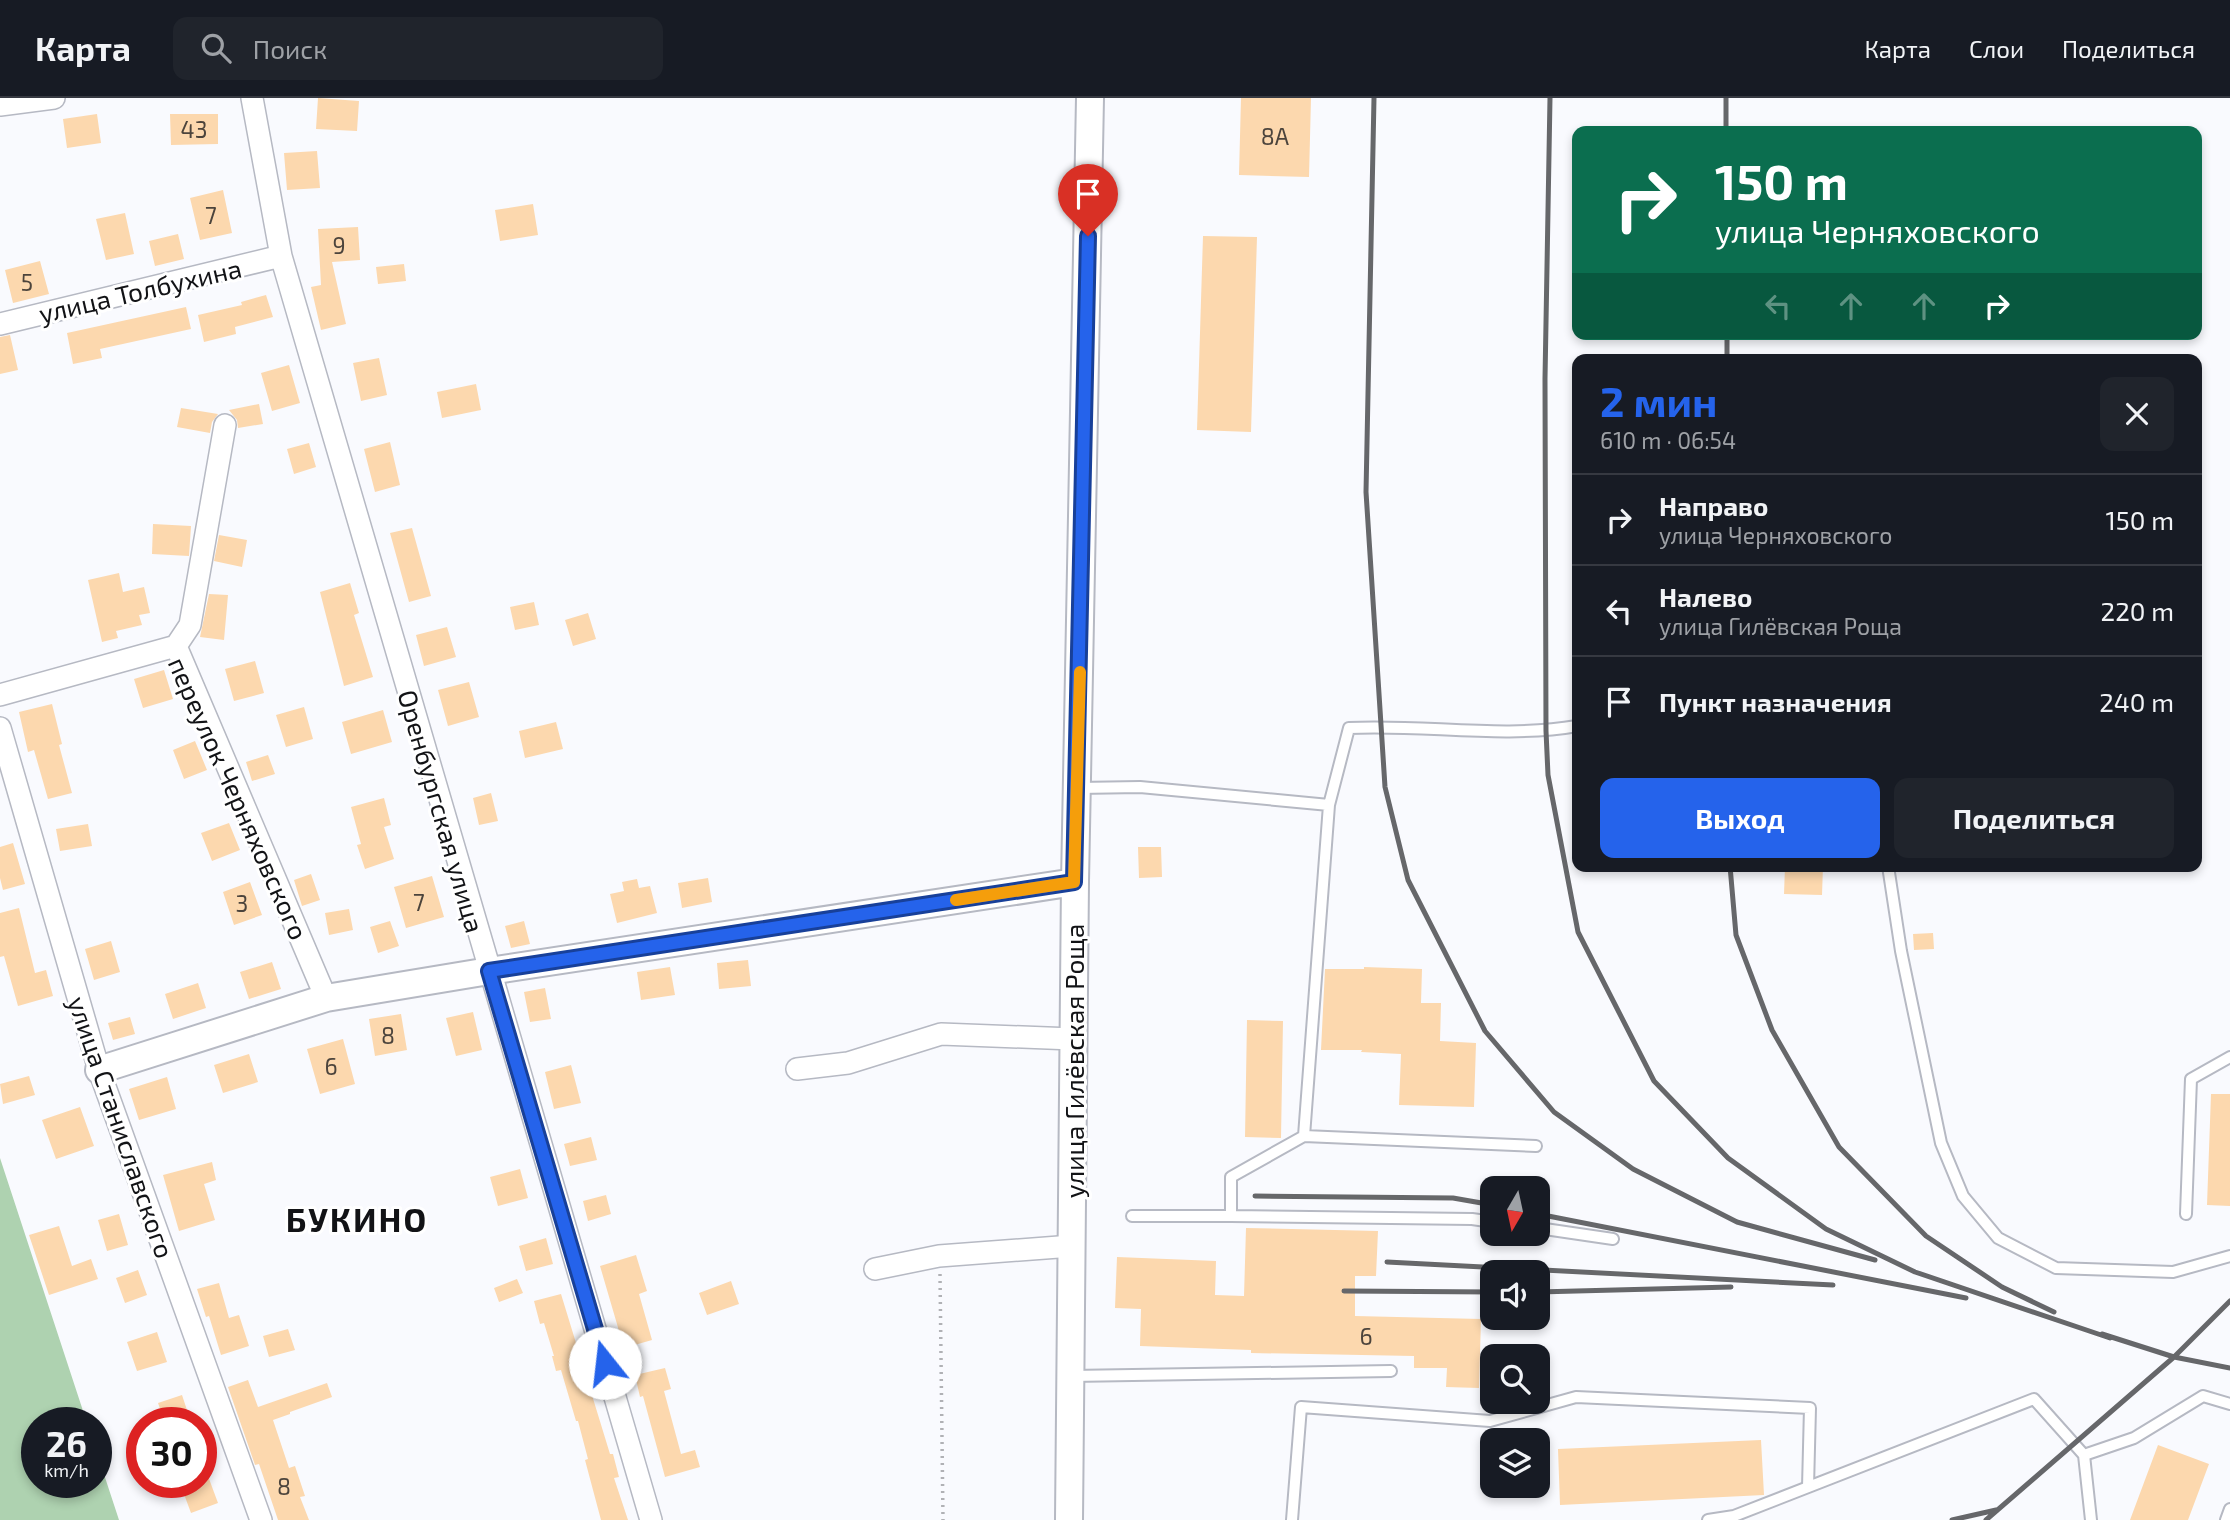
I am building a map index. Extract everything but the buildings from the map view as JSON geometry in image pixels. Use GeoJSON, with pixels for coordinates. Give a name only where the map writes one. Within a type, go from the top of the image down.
{"type":"FeatureCollection","features":[{"type":"Feature","properties":{"kind":"street"},"geometry":{"type":"LineString","coordinates":[[0,105],[54,98]]}},
{"type":"Feature","properties":{"kind":"street","name":"Оренбургская улица"},"geometry":{"type":"LineString","coordinates":[[251,98],[281,256],[651,1520]]}},
{"type":"Feature","properties":{"kind":"street","name":"улица Гилёвская Роща"},"geometry":{"type":"LineString","coordinates":[[1069,1520],[1074,882],[1090,98]]}},
{"type":"Feature","properties":{"kind":"street","name":"улица Толбухина"},"geometry":{"type":"LineString","coordinates":[[0,324],[281,256]]}},
{"type":"Feature","properties":{"kind":"street"},"geometry":{"type":"LineString","coordinates":[[176,646],[190,625],[225,425]]}},
{"type":"Feature","properties":{"kind":"street","name":"переулок Черняховского"},"geometry":{"type":"LineString","coordinates":[[0,695],[176,646],[326,998]]}},
{"type":"Feature","properties":{"kind":"street","name":"улица Станиславского"},"geometry":{"type":"LineString","coordinates":[[0,728],[99,1070],[261,1520]]}},
{"type":"Feature","properties":{"kind":"street"},"geometry":{"type":"LineString","coordinates":[[99,1070],[326,998],[1074,882]]}},
{"type":"Feature","properties":{"kind":"street"},"geometry":{"type":"LineString","coordinates":[[797,1069],[848,1063],[942,1034],[1073,1039]]}},
{"type":"Feature","properties":{"kind":"street"},"geometry":{"type":"LineString","coordinates":[[875,1269],[939,1256],[1072,1246]]}},
{"type":"Feature","properties":{"kind":"lane"},"geometry":{"type":"LineString","coordinates":[[1304,1136],[1329,805],[1349,728],[1383,726],[1546,731],[1572,727]]}},
{"type":"Feature","properties":{"kind":"lane"},"geometry":{"type":"LineString","coordinates":[[1078,788],[1140,787],[1329,805]]}},
{"type":"Feature","properties":{"kind":"lane"},"geometry":{"type":"LineString","coordinates":[[1889,872],[1901,951],[1941,1143],[1963,1196],[1998,1238],[2056,1268],[2173,1272],[2230,1256]]}},
{"type":"Feature","properties":{"kind":"lane"},"geometry":{"type":"LineString","coordinates":[[2186,1214],[2191,1079],[2230,1057]]}},
{"type":"Feature","properties":{"kind":"lane"},"geometry":{"type":"LineString","coordinates":[[1231,1216],[1231,1177],[1304,1136],[1536,1146]]}},
{"type":"Feature","properties":{"kind":"lane"},"geometry":{"type":"LineString","coordinates":[[1132,1216],[1480,1220]]}},
{"type":"Feature","properties":{"kind":"lane"},"geometry":{"type":"LineString","coordinates":[[1550,1230],[1613,1239]]}},
{"type":"Feature","properties":{"kind":"lane"},"geometry":{"type":"LineString","coordinates":[[1071,1376],[1391,1371]]}},
{"type":"Feature","properties":{"kind":"lane"},"geometry":{"type":"LineString","coordinates":[[2084,1455],[2134,1438],[2203,1396],[2230,1404]]}},
{"type":"Feature","properties":{"kind":"lane"},"geometry":{"type":"LineString","coordinates":[[1292,1520],[1301,1407],[1490,1421],[1576,1397],[1810,1408],[1808,1487]]}},
{"type":"Feature","properties":{"kind":"lane"},"geometry":{"type":"LineString","coordinates":[[1708,1520],[1734,1516],[2034,1399],[2084,1455],[2091,1520]]}},
{"type":"Feature","properties":{"kind":"lane"},"geometry":{"type":"LineString","coordinates":[[2226,1520],[2230,1509]]}},
{"type":"Feature","properties":{"kind":"path"},"geometry":{"type":"LineString","coordinates":[[939,1256],[943,1520]]}},
{"type":"Feature","properties":{"kind":"green space"},"geometry":{"type":"Polygon","coordinates":[[[0,1158],[82,1407],[21,1407],[21,1498],[112,1498],[119,1520],[0,1520],[0,1158]]]}},
{"type":"Feature","properties":{"kind":"railway"},"geometry":{"type":"LineString","coordinates":[[1374,98],[1366,492],[1385,787],[1408,880],[1485,1031],[1554,1112],[1633,1169],[1737,1222],[1875,1260]]}},
{"type":"Feature","properties":{"kind":"railway"},"geometry":{"type":"LineString","coordinates":[[1550,98],[1545,379],[1546,731],[1548,775],[1578,932],[1654,1081],[1728,1158],[1826,1229],[1915,1272],[2110,1338]]}},
{"type":"Feature","properties":{"kind":"railway"},"geometry":{"type":"LineString","coordinates":[[1726,98],[1726,126]]}},
{"type":"Feature","properties":{"kind":"railway"},"geometry":{"type":"LineString","coordinates":[[1727,340],[1727,354]]}},
{"type":"Feature","properties":{"kind":"railway"},"geometry":{"type":"LineString","coordinates":[[1731,872],[1736,935],[1772,1030],[1839,1147],[1926,1236],[2002,1287],[2054,1312]]}},
{"type":"Feature","properties":{"kind":"railway"},"geometry":{"type":"LineString","coordinates":[[1255,1196],[1453,1198],[1480,1203]]}},
{"type":"Feature","properties":{"kind":"railway"},"geometry":{"type":"LineString","coordinates":[[1550,1216],[1966,1298]]}},
{"type":"Feature","properties":{"kind":"railway"},"geometry":{"type":"LineString","coordinates":[[1387,1262],[1833,1285]]}},
{"type":"Feature","properties":{"kind":"railway"},"geometry":{"type":"LineString","coordinates":[[1550,1292],[1731,1287]]}},
{"type":"Feature","properties":{"kind":"railway"},"geometry":{"type":"LineString","coordinates":[[1344,1291],[1480,1292]]}},
{"type":"Feature","properties":{"kind":"railway"},"geometry":{"type":"LineString","coordinates":[[1986,1520],[2174,1357],[2230,1301]]}},
{"type":"Feature","properties":{"kind":"railway"},"geometry":{"type":"LineString","coordinates":[[2102,1334],[2174,1357],[2230,1368]]}},
{"type":"Feature","properties":{"kind":"railway"},"geometry":{"type":"LineString","coordinates":[[1952,1520],[1996,1510]]}},
{"type":"Feature","properties":{"kind":"slow traffic"},"geometry":{"type":"LineString","coordinates":[[956,900],[1074,882],[1080,672]]}},
{"type":"Feature","properties":{"kind":"district","name":"БУКИНО"},"geometry":{"type":"Point","coordinates":[357,1219]}},
{"type":"Feature","properties":{"kind":"route"},"geometry":{"type":"LineString","coordinates":[[605,1363],[489,971],[1074,882],[1088,236]]}}]}
